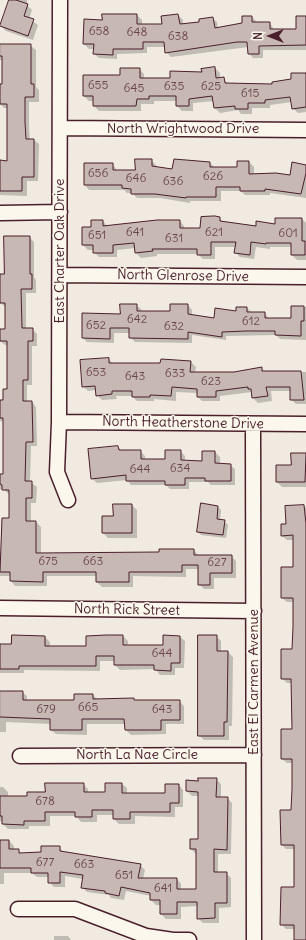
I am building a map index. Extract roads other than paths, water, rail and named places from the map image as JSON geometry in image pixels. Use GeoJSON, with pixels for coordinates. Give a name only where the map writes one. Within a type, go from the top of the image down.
{"type":"FeatureCollection","features":[{"type":"Feature","properties":{"kind":"street","name":"East Charter Oak Drive"},"geometry":{"type":"LineString","coordinates":[[60,0],[60,422],[57,472],[68,500]]}},
{"type":"Feature","properties":{"kind":"street","name":"North Wrightwood Drive"},"geometry":{"type":"LineString","coordinates":[[61,128],[306,130]]}},
{"type":"Feature","properties":{"kind":"street"},"geometry":{"type":"LineString","coordinates":[[0,213],[60,212]]}},
{"type":"Feature","properties":{"kind":"street","name":"North Glenrose Drive"},"geometry":{"type":"LineString","coordinates":[[60,274],[306,277]]}},
{"type":"Feature","properties":{"kind":"street","name":"North Heatherstone Drive"},"geometry":{"type":"LineString","coordinates":[[60,422],[253,425],[306,424]]}},
{"type":"Feature","properties":{"kind":"street","name":"East El Carmen Avenue"},"geometry":{"type":"LineString","coordinates":[[253,425],[254,940]]}},
{"type":"Feature","properties":{"kind":"street","name":"North Rick Street"},"geometry":{"type":"LineString","coordinates":[[0,608],[254,611]]}},
{"type":"Feature","properties":{"kind":"street","name":"North La Nae Circle"},"geometry":{"type":"LineString","coordinates":[[20,756],[254,755]]}},
{"type":"Feature","properties":{"kind":"street"},"geometry":{"type":"LineString","coordinates":[[18,909],[75,909],[146,936],[189,940]]}}]}
